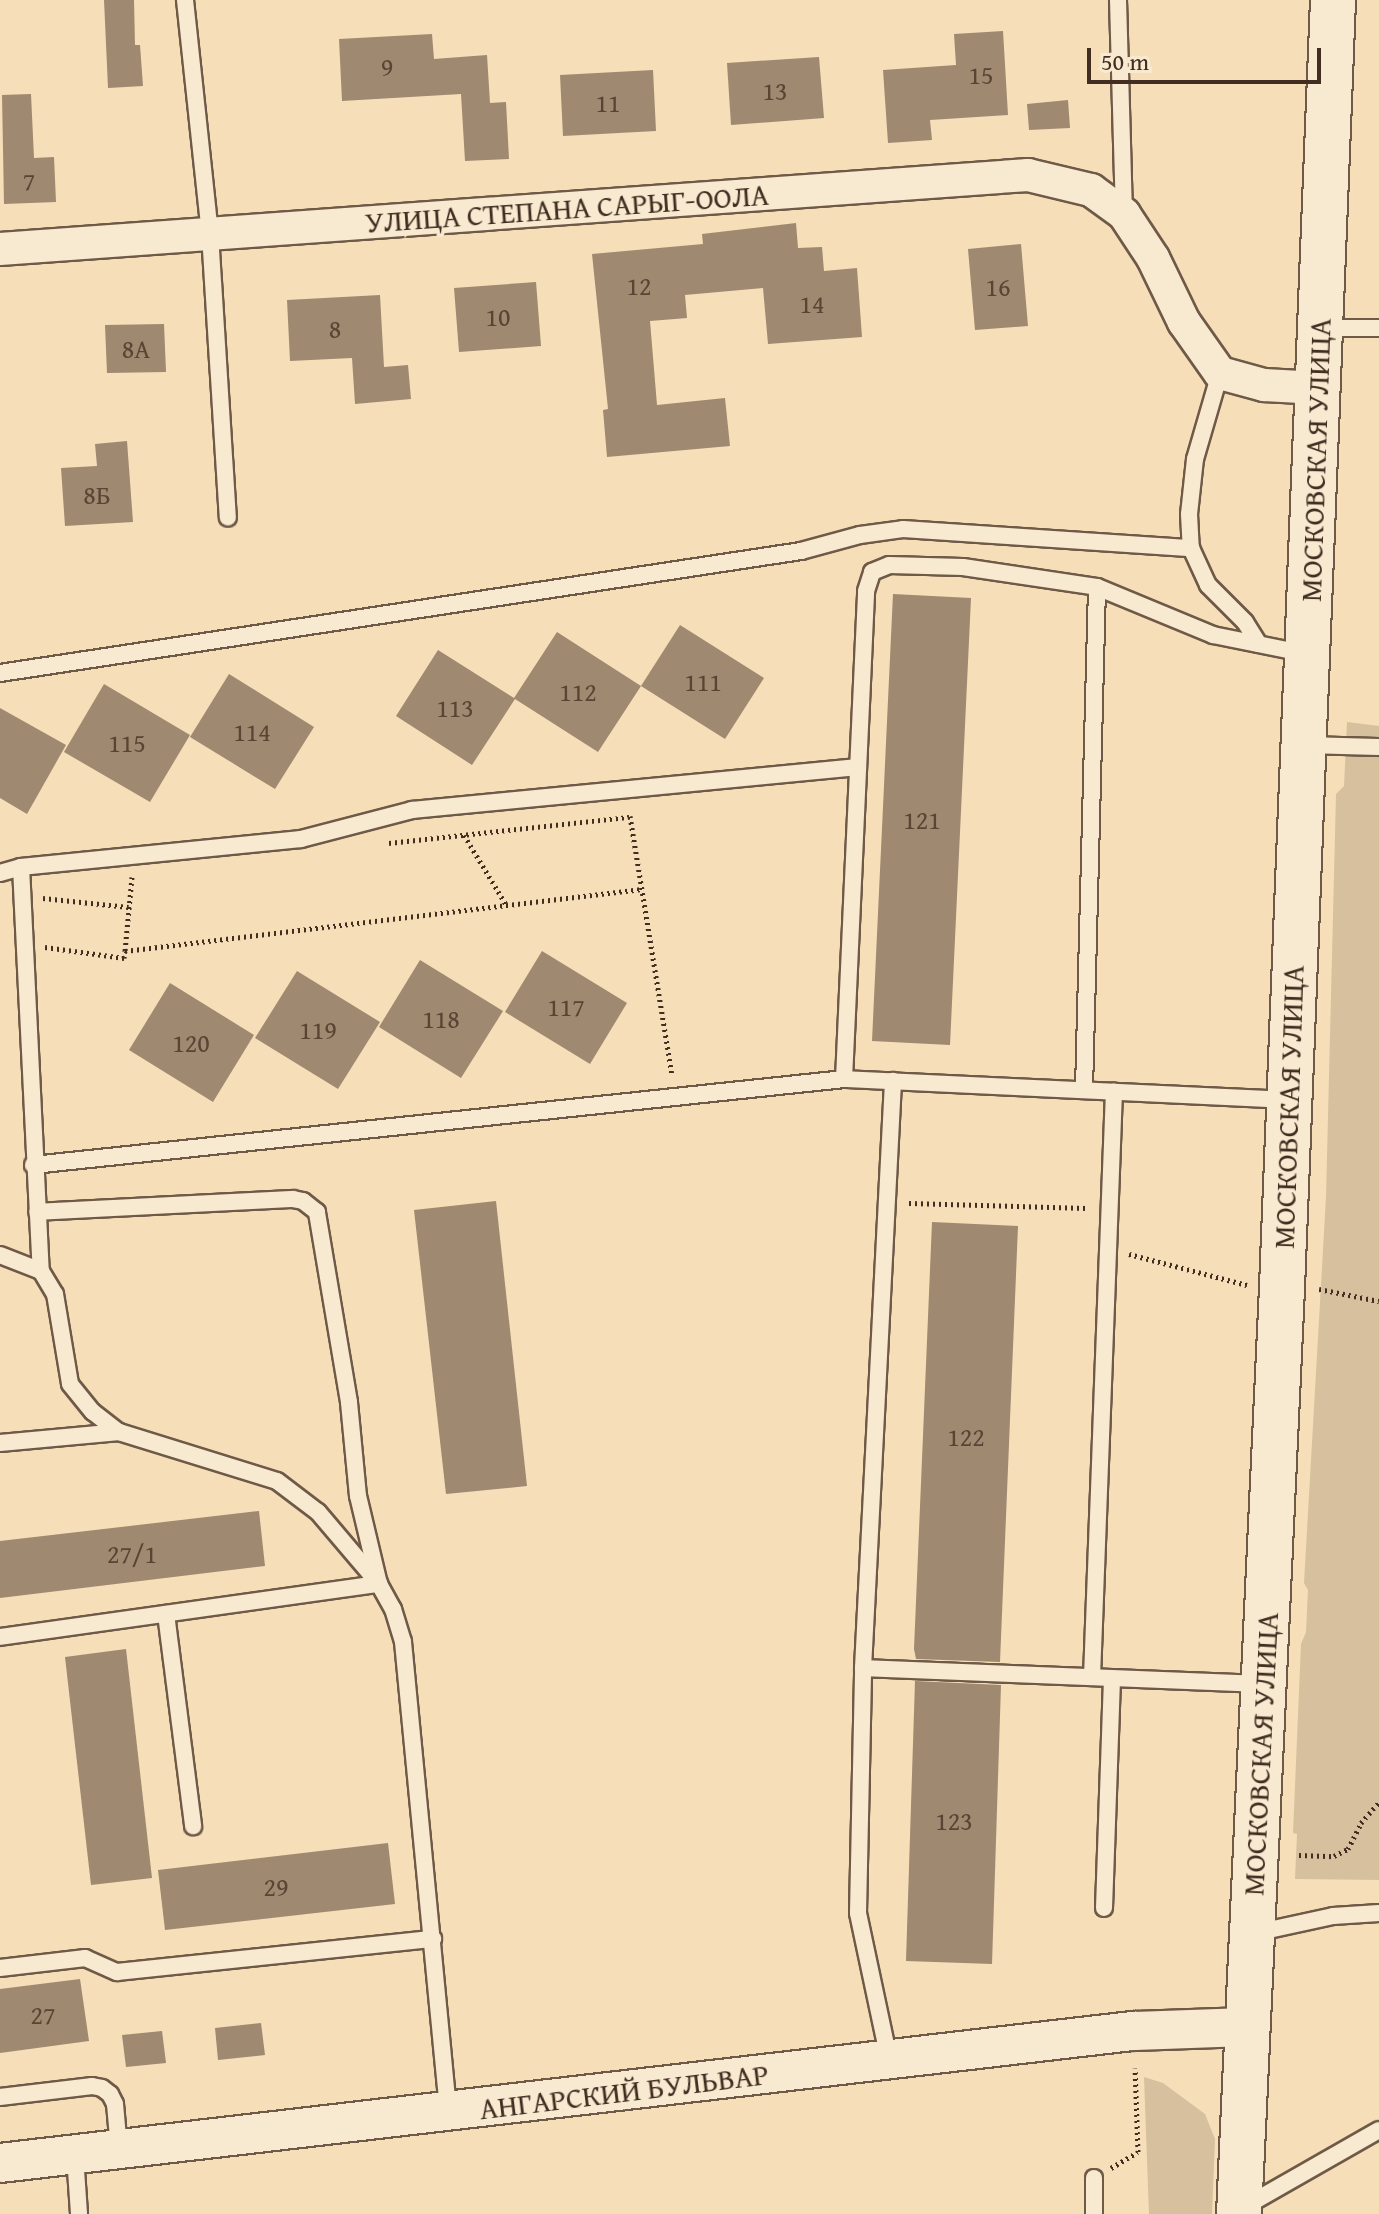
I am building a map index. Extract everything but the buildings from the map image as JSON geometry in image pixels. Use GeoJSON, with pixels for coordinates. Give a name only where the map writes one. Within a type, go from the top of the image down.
{"type":"FeatureCollection","features":[{"type":"Feature","properties":{"kind":"main road","name":"МОСКОВСКАЯ УЛИЦА"},"geometry":{"type":"LineString","coordinates":[[1239,2212],[1289,1100],[1333,0]]}},
{"type":"Feature","properties":{"kind":"street","name":"УЛИЦА СТЕПАНА САРЫГ-ООЛА"},"geometry":{"type":"LineString","coordinates":[[0,249],[1028,175],[1091,190],[1124,214]]}},
{"type":"Feature","properties":{"kind":"street"},"geometry":{"type":"LineString","coordinates":[[1124,214],[1153,258],[1184,322],[1220,373],[1264,385],[1319,388]]}},
{"type":"Feature","properties":{"kind":"street","name":"АНГАРСКИЙ БУЛЬВАР"},"geometry":{"type":"LineString","coordinates":[[0,2163],[1133,2031],[1248,2027]]}},
{"type":"Feature","properties":{"kind":"lane"},"geometry":{"type":"LineString","coordinates":[[185,0],[210,234],[228,517]]}},
{"type":"Feature","properties":{"kind":"lane"},"geometry":{"type":"LineString","coordinates":[[1118,0],[1124,214]]}},
{"type":"Feature","properties":{"kind":"lane"},"geometry":{"type":"LineString","coordinates":[[1320,328],[1379,328]]}},
{"type":"Feature","properties":{"kind":"lane"},"geometry":{"type":"LineString","coordinates":[[1220,373],[1195,459],[1189,514],[1191,548],[1208,585],[1245,622],[1259,644]]}},
{"type":"Feature","properties":{"kind":"lane"},"geometry":{"type":"LineString","coordinates":[[0,673],[801,551],[860,535],[903,529],[1191,548]]}},
{"type":"Feature","properties":{"kind":"lane"},"geometry":{"type":"LineString","coordinates":[[844,1079],[866,591],[872,572],[889,565],[963,567],[1097,587],[1213,635],[1307,654]]}},
{"type":"Feature","properties":{"kind":"lane"},"geometry":{"type":"LineString","coordinates":[[1084,1090],[1097,587]]}},
{"type":"Feature","properties":{"kind":"lane"},"geometry":{"type":"LineString","coordinates":[[1302,745],[1379,747]]}},
{"type":"Feature","properties":{"kind":"lane"},"geometry":{"type":"LineString","coordinates":[[0,873],[21,867],[301,839],[386,815],[446,807],[858,767]]}},
{"type":"Feature","properties":{"kind":"lane"},"geometry":{"type":"LineString","coordinates":[[21,867],[33,1165],[41,1271],[55,1294],[70,1384],[93,1412],[119,1432],[277,1481],[318,1512],[379,1584],[393,1609],[403,1642],[448,2112]]}},
{"type":"Feature","properties":{"kind":"lane"},"geometry":{"type":"LineString","coordinates":[[33,1165],[844,1079],[1289,1100]]}},
{"type":"Feature","properties":{"kind":"lane"},"geometry":{"type":"LineString","coordinates":[[889,2060],[858,1913],[863,1668],[893,1081]]}},
{"type":"Feature","properties":{"kind":"lane"},"geometry":{"type":"LineString","coordinates":[[1092,1677],[1107,1209],[1114,1091]]}},
{"type":"Feature","properties":{"kind":"lane"},"geometry":{"type":"LineString","coordinates":[[37,1212],[293,1199],[311,1205],[321,1222],[349,1402],[358,1496],[379,1584]]}},
{"type":"Feature","properties":{"kind":"lane"},"geometry":{"type":"LineString","coordinates":[[0,1255],[41,1271]]}},
{"type":"Feature","properties":{"kind":"lane"},"geometry":{"type":"LineString","coordinates":[[0,1443],[119,1432]]}},
{"type":"Feature","properties":{"kind":"lane"},"geometry":{"type":"LineString","coordinates":[[0,1637],[379,1584]]}},
{"type":"Feature","properties":{"kind":"lane"},"geometry":{"type":"LineString","coordinates":[[166,1614],[193,1826]]}},
{"type":"Feature","properties":{"kind":"lane"},"geometry":{"type":"LineString","coordinates":[[863,1668],[1263,1684]]}},
{"type":"Feature","properties":{"kind":"lane"},"geometry":{"type":"LineString","coordinates":[[1104,1908],[1112,1679]]}},
{"type":"Feature","properties":{"kind":"lane"},"geometry":{"type":"LineString","coordinates":[[1252,1934],[1333,1916],[1379,1913]]}},
{"type":"Feature","properties":{"kind":"lane"},"geometry":{"type":"LineString","coordinates":[[0,1968],[85,1958],[117,1972],[433,1939]]}},
{"type":"Feature","properties":{"kind":"lane"},"geometry":{"type":"LineString","coordinates":[[0,2097],[92,2086],[102,2088],[110,2094],[115,2104],[119,2149]]}},
{"type":"Feature","properties":{"kind":"lane"},"geometry":{"type":"LineString","coordinates":[[1239,2212],[1379,2130]]}},
{"type":"Feature","properties":{"kind":"lane"},"geometry":{"type":"LineString","coordinates":[[75,2155],[79,2214]]}},
{"type":"Feature","properties":{"kind":"lane"},"geometry":{"type":"LineString","coordinates":[[1094,2178],[1094,2214]]}},
{"type":"Feature","properties":{"kind":"path"},"geometry":{"type":"LineString","coordinates":[[626,789],[672,1076]]}},
{"type":"Feature","properties":{"kind":"path"},"geometry":{"type":"LineString","coordinates":[[446,807],[507,906]]}},
{"type":"Feature","properties":{"kind":"path"},"geometry":{"type":"LineString","coordinates":[[25,944],[124,958],[134,855]]}},
{"type":"Feature","properties":{"kind":"path"},"geometry":{"type":"LineString","coordinates":[[125,951],[642,889]]}},
{"type":"Feature","properties":{"kind":"path"},"geometry":{"type":"LineString","coordinates":[[22,896],[129,907]]}},
{"type":"Feature","properties":{"kind":"path"},"geometry":{"type":"LineString","coordinates":[[887,1202],[1107,1209]]}},
{"type":"Feature","properties":{"kind":"path"},"geometry":{"type":"LineString","coordinates":[[1108,1249],[1252,1286]]}},
{"type":"Feature","properties":{"kind":"path"},"geometry":{"type":"LineString","coordinates":[[1319,1289],[1379,1301]]}},
{"type":"Feature","properties":{"kind":"path"},"geometry":{"type":"LineString","coordinates":[[1299,1855],[1334,1856],[1348,1849],[1361,1823],[1379,1802]]}},
{"type":"Feature","properties":{"kind":"path"},"geometry":{"type":"LineString","coordinates":[[1094,2178],[1138,2152],[1135,2068]]}},
{"type":"Feature","properties":{"kind":"shaded area"},"geometry":{"type":"Polygon","coordinates":[[[1347,722],[1379,726],[1379,1880],[1295,1879],[1297,1834],[1293,1833],[1301,1644],[1306,1632],[1308,1590],[1304,1583],[1326,1197],[1336,794],[1344,786],[1347,722]]]}},
{"type":"Feature","properties":{"kind":"shaded area"},"geometry":{"type":"Polygon","coordinates":[[[1144,2077],[1163,2083],[1205,2114],[1215,2139],[1212,2214],[1149,2214],[1144,2077]]]}}]}
